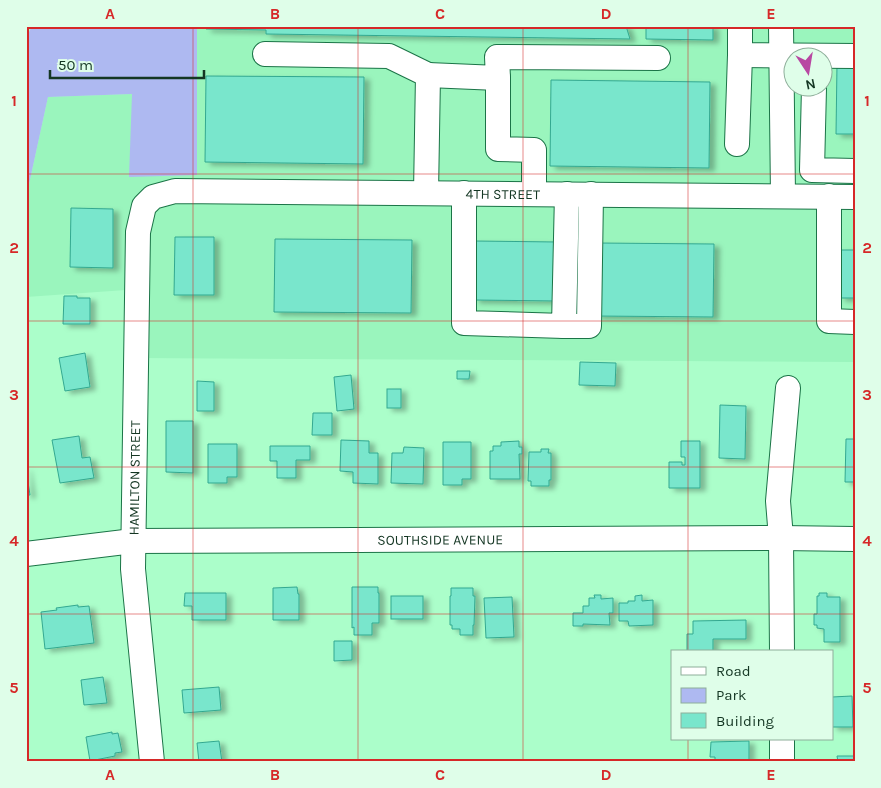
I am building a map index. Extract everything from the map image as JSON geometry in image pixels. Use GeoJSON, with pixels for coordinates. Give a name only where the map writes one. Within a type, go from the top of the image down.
{"type":"FeatureCollection","features":[{"type":"Feature","properties":{"kind":"street"},"geometry":{"type":"LineString","coordinates":[[737,144],[740,26]]}},
{"type":"Feature","properties":{"kind":"street"},"geometry":{"type":"LineString","coordinates":[[781,26],[783,196]]}},
{"type":"Feature","properties":{"kind":"street"},"geometry":{"type":"LineString","coordinates":[[265,54],[389,56],[428,75],[498,78]]}},
{"type":"Feature","properties":{"kind":"street"},"geometry":{"type":"LineString","coordinates":[[740,55],[784,56]]}},
{"type":"Feature","properties":{"kind":"street"},"geometry":{"type":"LineString","coordinates":[[834,57],[855,56]]}},
{"type":"Feature","properties":{"kind":"street"},"geometry":{"type":"LineString","coordinates":[[534,194],[534,150],[498,150],[497,57],[658,58]]}},
{"type":"Feature","properties":{"kind":"street"},"geometry":{"type":"LineString","coordinates":[[426,193],[428,75]]}},
{"type":"Feature","properties":{"kind":"street"},"geometry":{"type":"LineString","coordinates":[[814,98],[812,170],[855,171]]}},
{"type":"Feature","properties":{"kind":"street","name":"4TH STREET"},"geometry":{"type":"LineString","coordinates":[[153,197],[175,191],[591,194],[729,206],[783,196],[855,197]]}},
{"type":"Feature","properties":{"kind":"street"},"geometry":{"type":"LineString","coordinates":[[464,193],[464,323],[564,326],[589,326],[591,194]]}},
{"type":"Feature","properties":{"kind":"street"},"geometry":{"type":"LineString","coordinates":[[564,326],[567,194]]}},
{"type":"Feature","properties":{"kind":"street"},"geometry":{"type":"LineString","coordinates":[[829,196],[829,321],[855,322]]}},
{"type":"Feature","properties":{"kind":"street","name":"HAMILTON STREET"},"geometry":{"type":"LineString","coordinates":[[152,762],[133,569],[133,541],[138,232],[144,206],[153,197]]}},
{"type":"Feature","properties":{"kind":"street"},"geometry":{"type":"LineString","coordinates":[[782,650],[781,538],[778,501],[788,388]]}},
{"type":"Feature","properties":{"kind":"street","name":"SOUTHSIDE AVENUE"},"geometry":{"type":"LineString","coordinates":[[26,554],[133,541],[855,539]]}},
{"type":"Feature","properties":{"kind":"street"},"geometry":{"type":"LineString","coordinates":[[782,740],[782,762]]}},
{"type":"Feature","properties":{"kind":"shaded area"},"geometry":{"type":"Polygon","coordinates":[[[197,26],[855,26],[855,362],[139,358],[140,289],[26,297],[26,198],[48,97],[132,94],[197,87],[197,26]]]}},
{"type":"Feature","properties":{"kind":"green space"},"geometry":{"type":"Polygon","coordinates":[[[32,26],[197,26],[197,175],[129,177],[132,94],[48,97],[26,198],[26,38],[32,26]]]}},
{"type":"Feature","properties":{"kind":"building"},"geometry":{"type":"Polygon","coordinates":[[[206,26],[626,26],[630,39],[266,34],[266,30],[206,29],[206,26]]]}},
{"type":"Feature","properties":{"kind":"building"},"geometry":{"type":"Polygon","coordinates":[[[646,26],[713,26],[713,40],[646,39],[646,26]]]}},
{"type":"Feature","properties":{"kind":"building"},"geometry":{"type":"Polygon","coordinates":[[[837,64],[855,64],[855,134],[836,134],[837,64]]]}},
{"type":"Feature","properties":{"kind":"building"},"geometry":{"type":"Polygon","coordinates":[[[206,76],[364,77],[363,164],[205,162],[206,76]]]}},
{"type":"Feature","properties":{"kind":"building"},"geometry":{"type":"Polygon","coordinates":[[[551,80],[710,82],[709,168],[550,166],[551,80]]]}},
{"type":"Feature","properties":{"kind":"building"},"geometry":{"type":"Polygon","coordinates":[[[71,208],[113,209],[113,268],[70,267],[71,208]]]}},
{"type":"Feature","properties":{"kind":"building"},"geometry":{"type":"Polygon","coordinates":[[[175,237],[214,237],[214,295],[174,295],[175,237]]]}},
{"type":"Feature","properties":{"kind":"building"},"geometry":{"type":"Polygon","coordinates":[[[275,239],[412,240],[411,313],[274,312],[275,239]]]}},
{"type":"Feature","properties":{"kind":"building"},"geometry":{"type":"Polygon","coordinates":[[[475,241],[557,242],[557,301],[474,300],[475,241]]]}},
{"type":"Feature","properties":{"kind":"building"},"geometry":{"type":"Polygon","coordinates":[[[597,243],[714,244],[713,317],[596,316],[597,243]]]}},
{"type":"Feature","properties":{"kind":"building"},"geometry":{"type":"Polygon","coordinates":[[[840,250],[855,250],[855,298],[840,298],[840,250]]]}},
{"type":"Feature","properties":{"kind":"building"},"geometry":{"type":"Polygon","coordinates":[[[64,296],[90,298],[90,324],[63,324],[64,296]]]}},
{"type":"Feature","properties":{"kind":"building"},"geometry":{"type":"Polygon","coordinates":[[[85,353],[90,387],[65,391],[59,358],[85,353]]]}},
{"type":"Feature","properties":{"kind":"building"},"geometry":{"type":"Polygon","coordinates":[[[580,362],[616,363],[615,386],[579,385],[580,362]]]}},
{"type":"Feature","properties":{"kind":"building"},"geometry":{"type":"Polygon","coordinates":[[[457,371],[470,371],[469,379],[457,379],[457,371]]]}},
{"type":"Feature","properties":{"kind":"building"},"geometry":{"type":"Polygon","coordinates":[[[351,375],[354,409],[337,411],[334,377],[351,375]]]}},
{"type":"Feature","properties":{"kind":"building"},"geometry":{"type":"Polygon","coordinates":[[[197,381],[214,382],[214,411],[197,411],[197,381]]]}},
{"type":"Feature","properties":{"kind":"building"},"geometry":{"type":"Polygon","coordinates":[[[387,389],[401,389],[401,408],[387,408],[387,389]]]}},
{"type":"Feature","properties":{"kind":"building"},"geometry":{"type":"Polygon","coordinates":[[[720,405],[746,406],[745,459],[719,458],[720,405]]]}},
{"type":"Feature","properties":{"kind":"building"},"geometry":{"type":"Polygon","coordinates":[[[313,413],[332,413],[332,435],[312,435],[313,413]]]}},
{"type":"Feature","properties":{"kind":"building"},"geometry":{"type":"Polygon","coordinates":[[[166,421],[193,421],[193,473],[166,472],[166,421]]]}},
{"type":"Feature","properties":{"kind":"building"},"geometry":{"type":"Polygon","coordinates":[[[79,436],[82,458],[90,457],[94,478],[60,483],[52,440],[79,436]]]}},
{"type":"Feature","properties":{"kind":"building"},"geometry":{"type":"Polygon","coordinates":[[[846,439],[855,439],[855,482],[845,482],[846,439]]]}},
{"type":"Feature","properties":{"kind":"building"},"geometry":{"type":"Polygon","coordinates":[[[341,440],[369,441],[369,453],[378,453],[378,484],[353,483],[353,472],[340,471],[341,440]]]}},
{"type":"Feature","properties":{"kind":"building"},"geometry":{"type":"Polygon","coordinates":[[[519,441],[519,447],[522,447],[522,454],[519,454],[520,479],[490,479],[490,451],[493,451],[493,446],[501,446],[501,442],[519,441]]]}},
{"type":"Feature","properties":{"kind":"building"},"geometry":{"type":"Polygon","coordinates":[[[681,441],[700,441],[700,488],[669,488],[669,462],[682,462],[682,465],[685,465],[685,457],[681,457],[681,441]]]}},
{"type":"Feature","properties":{"kind":"building"},"geometry":{"type":"Polygon","coordinates":[[[443,442],[471,442],[471,479],[462,479],[462,485],[443,485],[443,442]]]}},
{"type":"Feature","properties":{"kind":"building"},"geometry":{"type":"Polygon","coordinates":[[[208,444],[237,444],[237,477],[227,477],[227,483],[208,483],[208,444]]]}},
{"type":"Feature","properties":{"kind":"building"},"geometry":{"type":"Polygon","coordinates":[[[270,446],[310,446],[310,460],[296,460],[296,478],[277,478],[277,461],[270,461],[270,446]]]}},
{"type":"Feature","properties":{"kind":"building"},"geometry":{"type":"Polygon","coordinates":[[[404,447],[424,448],[423,484],[391,483],[392,453],[403,453],[404,447]]]}},
{"type":"Feature","properties":{"kind":"building"},"geometry":{"type":"Polygon","coordinates":[[[541,449],[549,449],[548,453],[551,453],[551,480],[549,480],[549,486],[531,486],[531,481],[528,481],[529,452],[541,452],[541,449]]]}},
{"type":"Feature","properties":{"kind":"building"},"geometry":{"type":"Polygon","coordinates":[[[26,468],[30,495],[26,495],[26,468]]]}},
{"type":"Feature","properties":{"kind":"building"},"geometry":{"type":"Polygon","coordinates":[[[297,587],[299,594],[299,620],[273,620],[273,588],[297,587]]]}},
{"type":"Feature","properties":{"kind":"building"},"geometry":{"type":"Polygon","coordinates":[[[352,587],[378,587],[379,623],[372,623],[372,635],[354,635],[354,627],[352,628],[352,587]]]}},
{"type":"Feature","properties":{"kind":"building"},"geometry":{"type":"Polygon","coordinates":[[[451,588],[473,588],[473,596],[475,596],[473,635],[460,635],[460,629],[452,629],[452,625],[450,625],[451,588]]]}},
{"type":"Feature","properties":{"kind":"building"},"geometry":{"type":"Polygon","coordinates":[[[185,593],[226,593],[226,620],[192,620],[192,606],[184,606],[185,593]]]}},
{"type":"Feature","properties":{"kind":"building"},"geometry":{"type":"Polygon","coordinates":[[[819,593],[827,593],[827,597],[840,597],[840,642],[824,642],[824,629],[817,628],[817,625],[814,625],[814,614],[817,614],[817,596],[819,596],[819,593]]]}},
{"type":"Feature","properties":{"kind":"building"},"geometry":{"type":"Polygon","coordinates":[[[594,595],[601,595],[601,599],[613,598],[613,613],[609,613],[610,625],[583,624],[583,626],[573,626],[573,613],[583,613],[583,606],[589,606],[589,598],[595,598],[594,595]]]}},
{"type":"Feature","properties":{"kind":"building"},"geometry":{"type":"Polygon","coordinates":[[[642,595],[642,601],[653,600],[653,625],[629,626],[628,621],[619,621],[619,603],[635,601],[635,596],[642,595]]]}},
{"type":"Feature","properties":{"kind":"building"},"geometry":{"type":"Polygon","coordinates":[[[391,596],[423,596],[423,619],[391,619],[391,596]]]}},
{"type":"Feature","properties":{"kind":"building"},"geometry":{"type":"Polygon","coordinates":[[[512,597],[514,637],[486,638],[484,598],[512,597]]]}},
{"type":"Feature","properties":{"kind":"building"},"geometry":{"type":"Polygon","coordinates":[[[78,605],[78,607],[89,606],[94,643],[45,649],[41,612],[78,605]]]}},
{"type":"Feature","properties":{"kind":"building"},"geometry":{"type":"Polygon","coordinates":[[[746,620],[746,639],[713,639],[713,650],[687,650],[687,634],[693,634],[693,621],[746,620]]]}},
{"type":"Feature","properties":{"kind":"building"},"geometry":{"type":"Polygon","coordinates":[[[334,641],[352,641],[352,660],[334,661],[334,641]]]}},
{"type":"Feature","properties":{"kind":"building"},"geometry":{"type":"Polygon","coordinates":[[[103,677],[107,703],[84,705],[81,680],[103,677]]]}},
{"type":"Feature","properties":{"kind":"building"},"geometry":{"type":"Polygon","coordinates":[[[219,687],[221,710],[184,713],[182,690],[219,687]]]}},
{"type":"Feature","properties":{"kind":"building"},"geometry":{"type":"Polygon","coordinates":[[[852,696],[853,727],[834,727],[834,697],[852,696]]]}},
{"type":"Feature","properties":{"kind":"building"},"geometry":{"type":"Polygon","coordinates":[[[112,732],[112,734],[118,733],[122,752],[115,753],[115,756],[90,761],[86,737],[112,732]]]}},
{"type":"Feature","properties":{"kind":"building"},"geometry":{"type":"Polygon","coordinates":[[[219,741],[222,762],[199,762],[197,743],[219,741]]]}},
{"type":"Feature","properties":{"kind":"building"},"geometry":{"type":"Polygon","coordinates":[[[749,741],[749,762],[715,762],[715,757],[710,757],[711,742],[749,741]]]}},
{"type":"Feature","properties":{"kind":"building"},"geometry":{"type":"Polygon","coordinates":[[[837,756],[855,756],[855,762],[838,762],[837,756]]]}}]}
